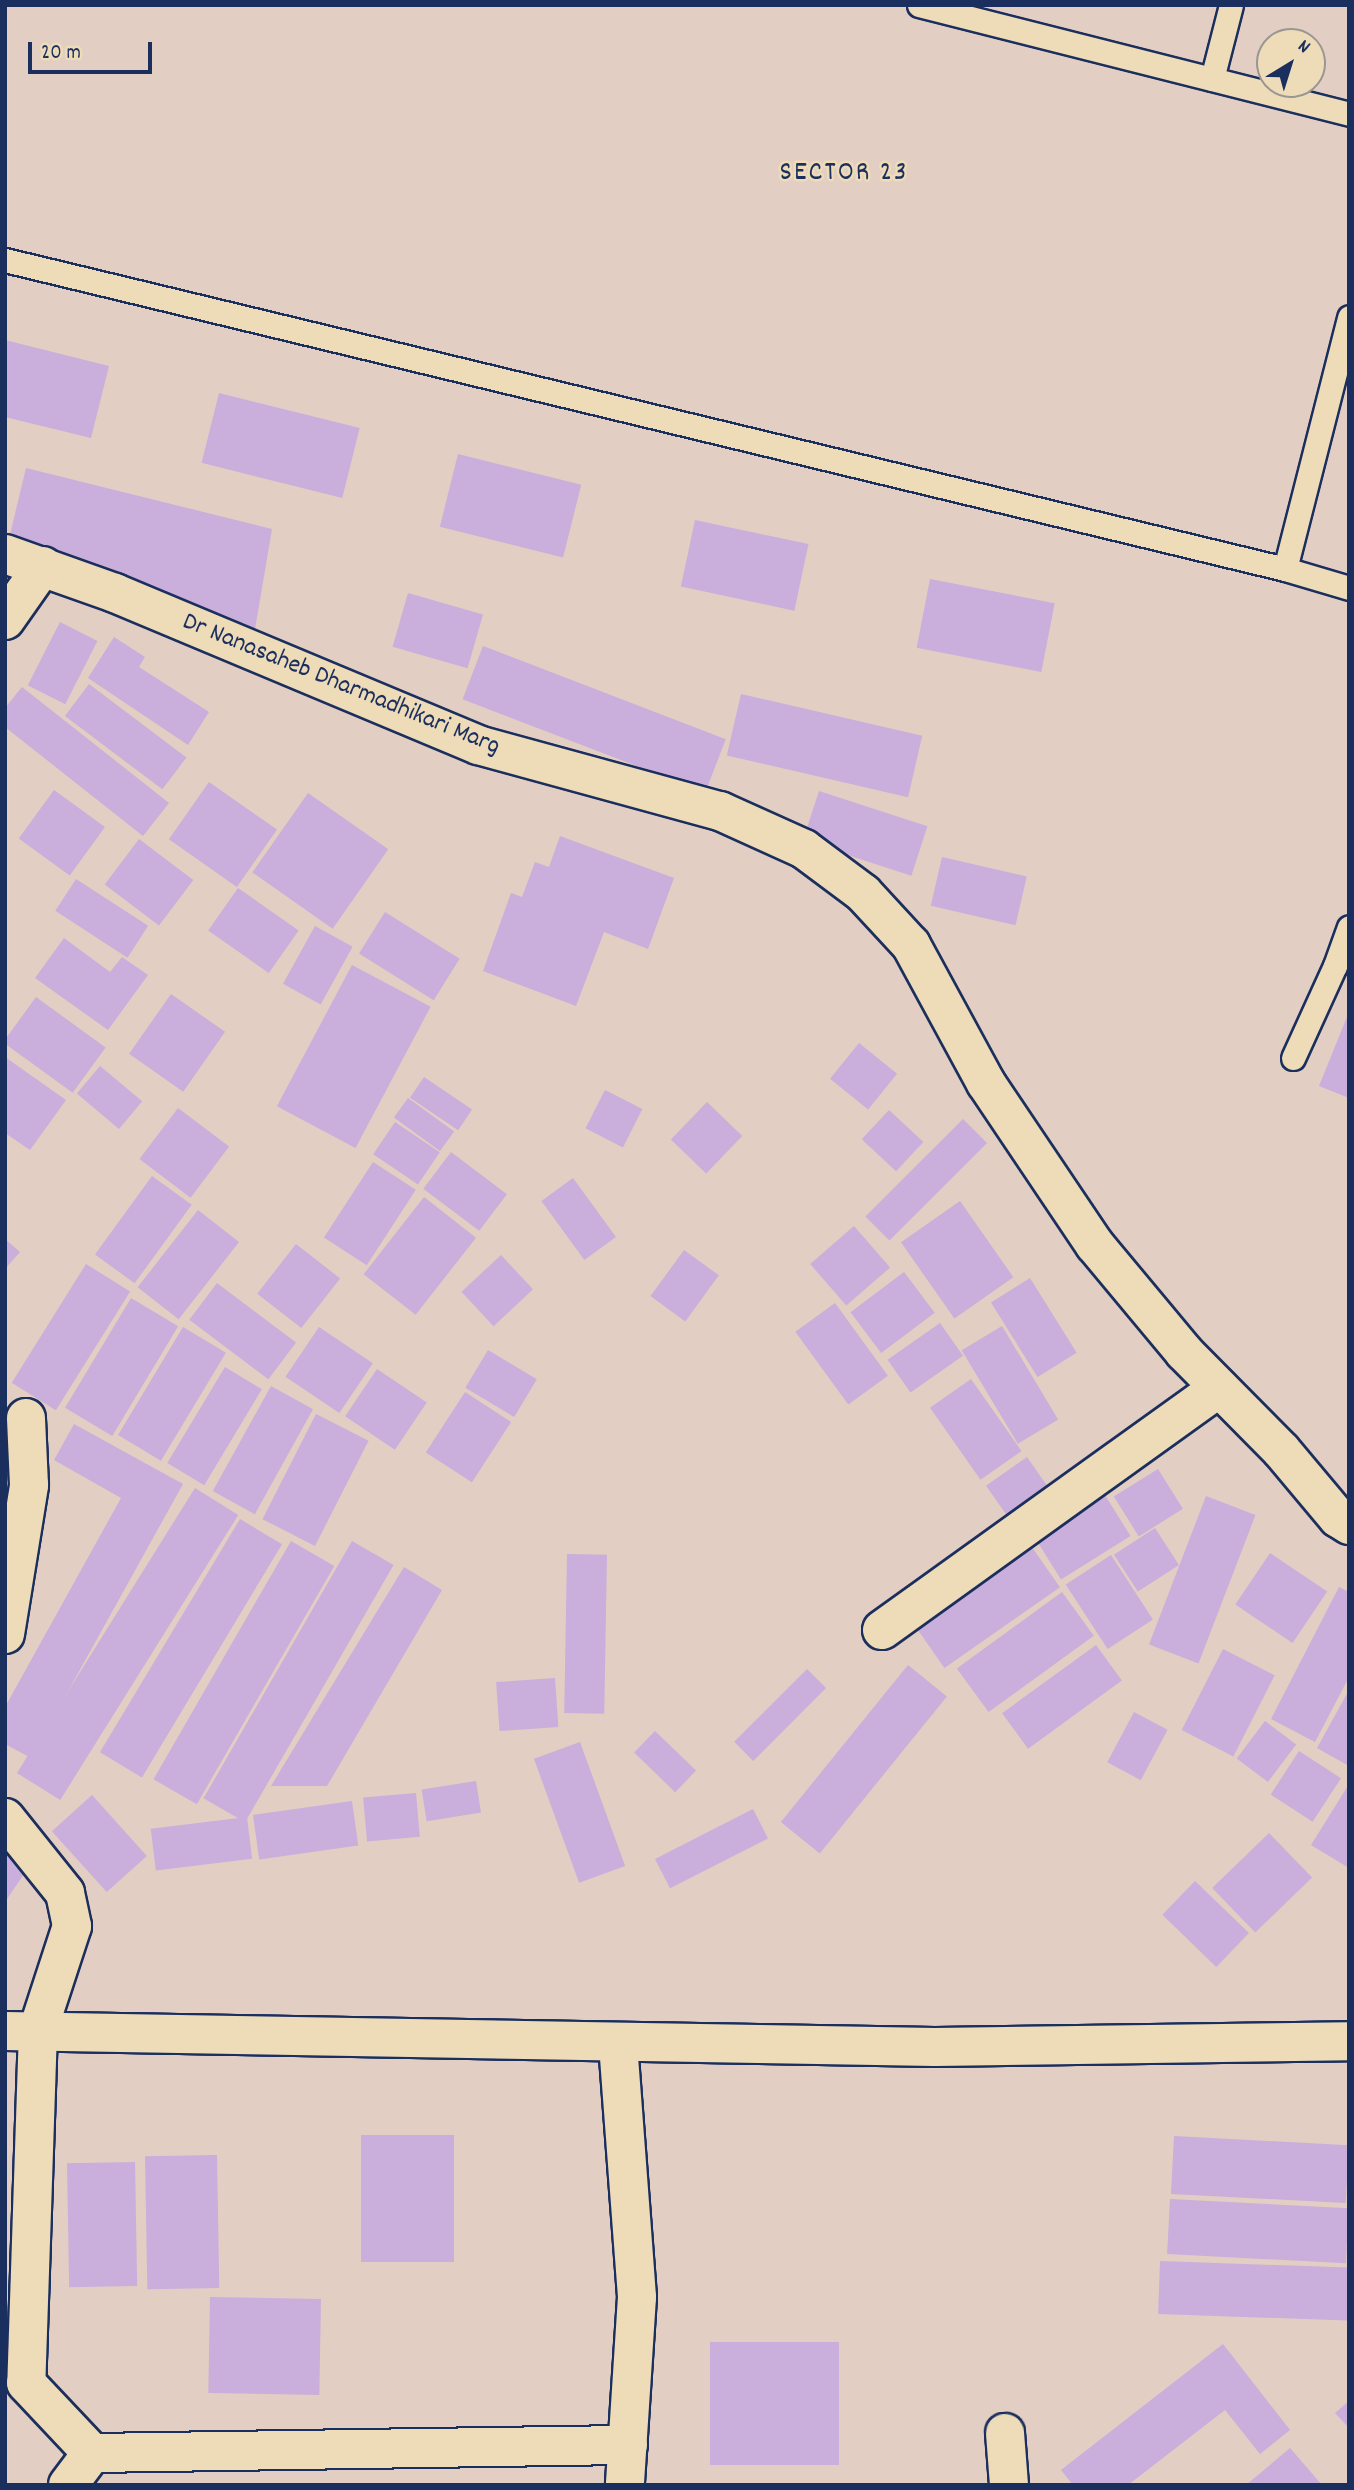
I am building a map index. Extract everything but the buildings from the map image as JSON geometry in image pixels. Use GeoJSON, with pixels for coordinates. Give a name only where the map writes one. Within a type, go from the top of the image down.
{"type":"FeatureCollection","features":[{"type":"Feature","properties":{"kind":"street","name":"Dr Nanasaheb Dharmadhikari Marg"},"geometry":{"type":"LineString","coordinates":[[5,554],[115,593],[478,745],[720,811],[804,849],[863,893],[911,945],[986,1083],[1096,1245],[1184,1352],[1281,1450],[1338,1518],[1349,1525]]}},
{"type":"Feature","properties":{"kind":"street"},"geometry":{"type":"LineString","coordinates":[[5,620],[43,566]]}},
{"type":"Feature","properties":{"kind":"street"},"geometry":{"type":"LineString","coordinates":[[882,1630],[1219,1388]]}},
{"type":"Feature","properties":{"kind":"street"},"geometry":{"type":"LineString","coordinates":[[5,1634],[29,1485],[26,1418]]}},
{"type":"Feature","properties":{"kind":"street"},"geometry":{"type":"LineString","coordinates":[[5,1818],[65,1893],[72,1926],[22,2030],[26,2383],[92,2452],[628,2445]]}},
{"type":"Feature","properties":{"kind":"street"},"geometry":{"type":"LineString","coordinates":[[22,2030],[618,2044],[935,2048],[1349,2041]]}},
{"type":"Feature","properties":{"kind":"street"},"geometry":{"type":"LineString","coordinates":[[618,2044],[637,2297],[625,2485]]}},
{"type":"Feature","properties":{"kind":"street"},"geometry":{"type":"LineString","coordinates":[[1005,2433],[1009,2485]]}},
{"type":"Feature","properties":{"kind":"street"},"geometry":{"type":"LineString","coordinates":[[68,2485],[92,2452]]}},
{"type":"Feature","properties":{"kind":"lane"},"geometry":{"type":"LineString","coordinates":[[919,5],[1349,114]]}},
{"type":"Feature","properties":{"kind":"lane"},"geometry":{"type":"LineString","coordinates":[[1212,79],[1231,5]]}},
{"type":"Feature","properties":{"kind":"lane"},"geometry":{"type":"LineString","coordinates":[[5,260],[1285,569],[1349,588]]}},
{"type":"Feature","properties":{"kind":"lane"},"geometry":{"type":"LineString","coordinates":[[1285,569],[1349,317]]}},
{"type":"Feature","properties":{"kind":"lane"},"geometry":{"type":"LineString","coordinates":[[1293,1058],[1335,966],[1349,927]]}},
{"type":"Feature","properties":{"kind":"district","name":"SECTOR 23"},"geometry":{"type":"Point","coordinates":[844,174]}}]}
